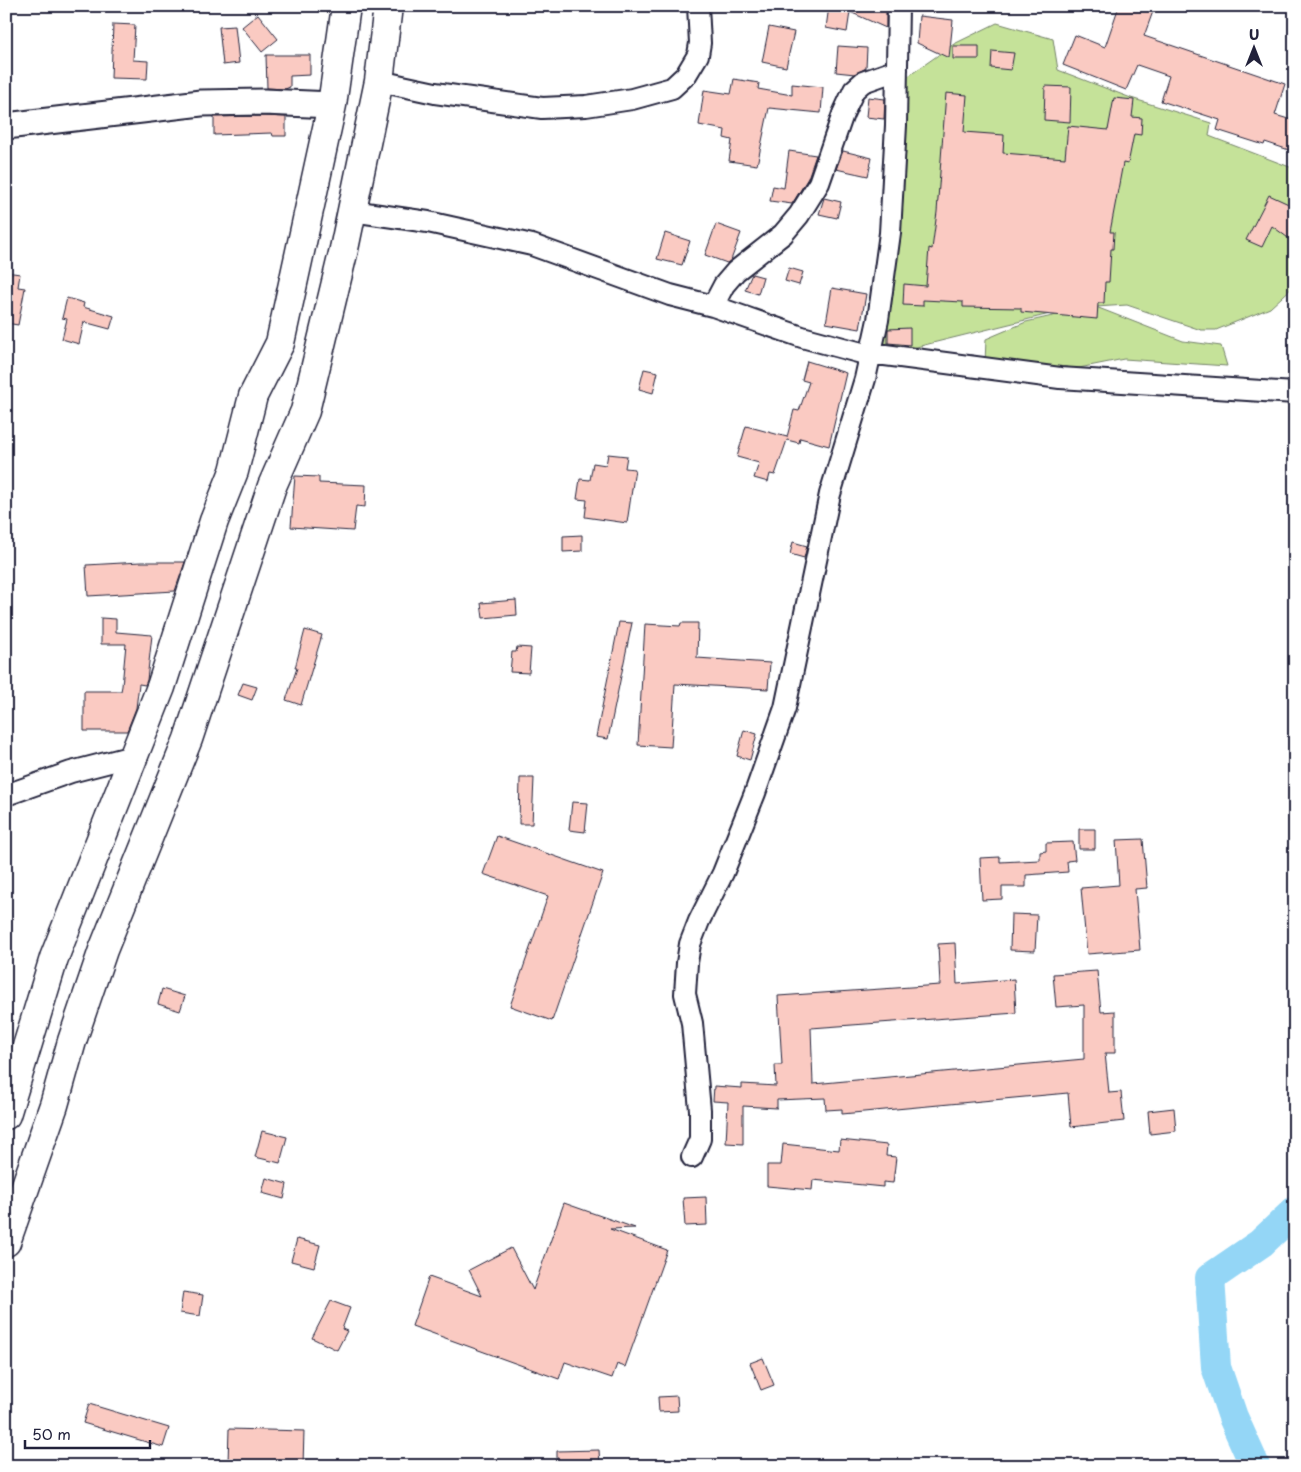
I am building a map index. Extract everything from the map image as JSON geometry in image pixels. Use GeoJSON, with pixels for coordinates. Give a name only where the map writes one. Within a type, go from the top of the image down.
{"type":"FeatureCollection","features":[{"type":"Feature","properties":{"kind":"highway"},"geometry":{"type":"LineString","coordinates":[[6,1115],[54,958],[167,668],[214,521],[234,471],[253,396],[280,343],[332,105],[346,6]]}},
{"type":"Feature","properties":{"kind":"highway"},"geometry":{"type":"LineString","coordinates":[[6,1242],[54,1105],[72,1041],[103,950],[188,739],[272,486],[305,410],[352,212],[379,81],[388,6]]}},
{"type":"Feature","properties":{"kind":"highway"},"geometry":{"type":"LineString","coordinates":[[167,668],[207,684]]}},
{"type":"Feature","properties":{"kind":"street"},"geometry":{"type":"LineString","coordinates":[[379,81],[435,93],[542,108],[586,106],[632,99],[672,88],[686,75],[698,55],[700,44],[698,6]]}},
{"type":"Feature","properties":{"kind":"street"},"geometry":{"type":"LineString","coordinates":[[692,1157],[700,1139],[700,1110],[692,1023],[685,994],[690,944],[755,793],[785,708],[830,494],[865,379],[878,320],[890,233],[898,6]]}},
{"type":"Feature","properties":{"kind":"street"},"geometry":{"type":"LineString","coordinates":[[713,306],[724,285],[736,271],[783,234],[799,215],[819,183],[843,114],[854,90],[864,82],[897,70]]}},
{"type":"Feature","properties":{"kind":"street"},"geometry":{"type":"LineString","coordinates":[[6,126],[201,103],[332,105]]}},
{"type":"Feature","properties":{"kind":"street"},"geometry":{"type":"LineString","coordinates":[[352,212],[428,222],[523,243],[670,295],[713,306],[802,337],[869,355],[885,355],[1060,378],[1295,393]]}},
{"type":"Feature","properties":{"kind":"street"},"geometry":{"type":"LineString","coordinates":[[6,795],[71,772],[132,756]]}},
{"type":"Feature","properties":{"kind":"green space"},"geometry":{"type":"Polygon","coordinates":[[[997,23],[1053,39],[1058,70],[1131,98],[1211,123],[1209,136],[1295,169],[1295,285],[1270,308],[1216,330],[1201,330],[1127,305],[1096,307],[1183,341],[1221,346],[1227,366],[1124,359],[1079,368],[985,363],[986,339],[1026,322],[1092,307],[1074,308],[888,354],[873,351],[899,171],[907,77],[954,44],[997,23]]]}},
{"type":"Feature","properties":{"kind":"building"},"geometry":{"type":"Polygon","coordinates":[[[829,6],[886,6],[886,28],[850,12],[847,32],[826,28],[829,6]]]}},
{"type":"Feature","properties":{"kind":"building"},"geometry":{"type":"Polygon","coordinates":[[[1119,6],[1155,6],[1144,36],[1285,84],[1275,115],[1295,121],[1295,152],[1265,142],[1264,145],[1217,130],[1220,120],[1161,101],[1169,76],[1137,65],[1126,90],[1063,65],[1075,35],[1105,47],[1119,6]]]}},
{"type":"Feature","properties":{"kind":"building"},"geometry":{"type":"Polygon","coordinates":[[[258,14],[278,39],[262,52],[242,27],[258,14]]]}},
{"type":"Feature","properties":{"kind":"building"},"geometry":{"type":"Polygon","coordinates":[[[919,16],[953,20],[949,58],[917,43],[919,16]]]}},
{"type":"Feature","properties":{"kind":"building"},"geometry":{"type":"Polygon","coordinates":[[[113,24],[135,25],[133,60],[148,61],[147,79],[111,78],[113,24]]]}},
{"type":"Feature","properties":{"kind":"building"},"geometry":{"type":"Polygon","coordinates":[[[235,26],[239,63],[223,65],[219,27],[235,26]]]}},
{"type":"Feature","properties":{"kind":"building"},"geometry":{"type":"Polygon","coordinates":[[[769,27],[794,32],[786,67],[762,62],[769,27]]]}},
{"type":"Feature","properties":{"kind":"building"},"geometry":{"type":"Polygon","coordinates":[[[838,46],[867,48],[866,68],[855,74],[836,72],[838,46]]]}},
{"type":"Feature","properties":{"kind":"building"},"geometry":{"type":"Polygon","coordinates":[[[953,46],[979,46],[979,59],[953,59],[953,46]]]}},
{"type":"Feature","properties":{"kind":"building"},"geometry":{"type":"Polygon","coordinates":[[[992,51],[1014,53],[1011,70],[991,68],[992,51]]]}},
{"type":"Feature","properties":{"kind":"building"},"geometry":{"type":"Polygon","coordinates":[[[266,55],[310,55],[310,75],[290,76],[290,87],[285,89],[267,88],[266,55]]]}},
{"type":"Feature","properties":{"kind":"building"},"geometry":{"type":"Polygon","coordinates":[[[734,79],[759,83],[758,89],[792,95],[792,84],[823,87],[821,113],[769,108],[757,165],[729,161],[732,140],[724,138],[725,130],[699,125],[704,90],[731,94],[734,79]]]}},
{"type":"Feature","properties":{"kind":"building"},"geometry":{"type":"Polygon","coordinates":[[[1045,86],[1071,87],[1070,122],[1044,120],[1045,86]]]}},
{"type":"Feature","properties":{"kind":"building"},"geometry":{"type":"Polygon","coordinates":[[[946,93],[967,95],[964,132],[1004,135],[1003,153],[1065,158],[1068,126],[1108,130],[1114,98],[1134,100],[1132,117],[1142,118],[1141,135],[1134,134],[1128,164],[1123,163],[1110,232],[1114,232],[1109,282],[1105,282],[1104,303],[1098,303],[1097,319],[1021,312],[1021,308],[963,307],[963,302],[923,300],[923,306],[903,305],[904,284],[926,286],[929,248],[932,249],[937,212],[946,93]]]}},
{"type":"Feature","properties":{"kind":"building"},"geometry":{"type":"Polygon","coordinates":[[[868,97],[885,99],[884,119],[866,117],[868,97]]]}},
{"type":"Feature","properties":{"kind":"building"},"geometry":{"type":"Polygon","coordinates":[[[214,117],[286,117],[286,136],[273,136],[272,133],[214,135],[214,117]]]}},
{"type":"Feature","properties":{"kind":"building"},"geometry":{"type":"Polygon","coordinates":[[[789,151],[816,155],[808,178],[792,204],[770,201],[773,186],[784,188],[789,151]]]}},
{"type":"Feature","properties":{"kind":"building"},"geometry":{"type":"Polygon","coordinates":[[[843,151],[872,158],[868,176],[836,169],[843,151]]]}},
{"type":"Feature","properties":{"kind":"building"},"geometry":{"type":"Polygon","coordinates":[[[1269,195],[1295,207],[1295,243],[1272,226],[1262,247],[1246,240],[1269,195]]]}},
{"type":"Feature","properties":{"kind":"building"},"geometry":{"type":"Polygon","coordinates":[[[824,198],[841,202],[837,218],[819,214],[824,198]]]}},
{"type":"Feature","properties":{"kind":"building"},"geometry":{"type":"Polygon","coordinates":[[[716,224],[741,233],[731,260],[727,263],[705,255],[716,224]]]}},
{"type":"Feature","properties":{"kind":"building"},"geometry":{"type":"Polygon","coordinates":[[[665,233],[690,241],[682,265],[657,259],[665,233]]]}},
{"type":"Feature","properties":{"kind":"building"},"geometry":{"type":"Polygon","coordinates":[[[789,268],[803,272],[799,285],[785,281],[789,268]]]}},
{"type":"Feature","properties":{"kind":"building"},"geometry":{"type":"Polygon","coordinates":[[[6,272],[20,274],[18,287],[25,288],[18,325],[6,323],[6,272]]]}},
{"type":"Feature","properties":{"kind":"building"},"geometry":{"type":"Polygon","coordinates":[[[752,274],[763,277],[758,294],[745,290],[752,274]]]}},
{"type":"Feature","properties":{"kind":"building"},"geometry":{"type":"Polygon","coordinates":[[[832,288],[866,294],[860,329],[826,323],[832,288]]]}},
{"type":"Feature","properties":{"kind":"building"},"geometry":{"type":"Polygon","coordinates":[[[67,298],[84,303],[83,307],[114,316],[110,329],[84,322],[79,344],[62,339],[67,319],[62,318],[67,298]]]}},
{"type":"Feature","properties":{"kind":"building"},"geometry":{"type":"Polygon","coordinates":[[[910,328],[910,345],[888,343],[888,329],[910,328]]]}},
{"type":"Feature","properties":{"kind":"building"},"geometry":{"type":"Polygon","coordinates":[[[807,361],[846,373],[829,446],[800,438],[799,443],[787,440],[775,475],[770,474],[768,482],[754,478],[759,463],[737,457],[746,426],[787,437],[794,410],[799,411],[809,382],[802,380],[807,361]]]}},
{"type":"Feature","properties":{"kind":"building"},"geometry":{"type":"Polygon","coordinates":[[[644,369],[658,372],[653,393],[639,389],[644,369]]]}},
{"type":"Feature","properties":{"kind":"building"},"geometry":{"type":"Polygon","coordinates":[[[608,454],[627,456],[625,468],[635,469],[627,523],[585,517],[587,500],[577,499],[580,479],[590,480],[593,463],[606,465],[608,454]]]}},
{"type":"Feature","properties":{"kind":"building"},"geometry":{"type":"Polygon","coordinates":[[[295,476],[319,477],[319,483],[366,485],[365,507],[356,506],[353,531],[291,527],[295,476]]]}},
{"type":"Feature","properties":{"kind":"building"},"geometry":{"type":"Polygon","coordinates":[[[582,535],[582,551],[563,552],[563,536],[582,535]]]}},
{"type":"Feature","properties":{"kind":"building"},"geometry":{"type":"Polygon","coordinates":[[[793,542],[807,546],[804,558],[790,554],[793,542]]]}},
{"type":"Feature","properties":{"kind":"building"},"geometry":{"type":"Polygon","coordinates":[[[185,562],[175,591],[88,596],[86,565],[185,562]]]}},
{"type":"Feature","properties":{"kind":"building"},"geometry":{"type":"Polygon","coordinates":[[[516,600],[517,615],[483,618],[481,603],[516,600]]]}},
{"type":"Feature","properties":{"kind":"building"},"geometry":{"type":"Polygon","coordinates":[[[101,618],[116,619],[116,632],[152,635],[147,680],[145,685],[139,684],[136,708],[127,731],[84,731],[84,691],[121,691],[122,686],[126,644],[101,644],[101,618]]]}},
{"type":"Feature","properties":{"kind":"building"},"geometry":{"type":"Polygon","coordinates":[[[619,622],[632,623],[608,739],[596,737],[619,622]]]}},
{"type":"Feature","properties":{"kind":"building"},"geometry":{"type":"Polygon","coordinates":[[[681,623],[698,623],[697,658],[770,663],[768,689],[675,684],[671,747],[638,745],[645,624],[680,626],[681,623]]]}},
{"type":"Feature","properties":{"kind":"building"},"geometry":{"type":"Polygon","coordinates":[[[305,630],[322,635],[301,705],[286,700],[297,668],[295,668],[305,630]]]}},
{"type":"Feature","properties":{"kind":"building"},"geometry":{"type":"Polygon","coordinates":[[[517,647],[531,648],[529,673],[510,672],[512,652],[516,652],[517,647]]]}},
{"type":"Feature","properties":{"kind":"building"},"geometry":{"type":"Polygon","coordinates":[[[243,683],[257,687],[252,700],[238,695],[243,683]]]}},
{"type":"Feature","properties":{"kind":"building"},"geometry":{"type":"Polygon","coordinates":[[[744,730],[757,734],[750,760],[737,756],[744,730]]]}},
{"type":"Feature","properties":{"kind":"building"},"geometry":{"type":"Polygon","coordinates":[[[520,778],[534,778],[532,824],[519,824],[520,778]]]}},
{"type":"Feature","properties":{"kind":"building"},"geometry":{"type":"Polygon","coordinates":[[[572,802],[588,803],[585,832],[569,830],[572,802]]]}},
{"type":"Feature","properties":{"kind":"building"},"geometry":{"type":"Polygon","coordinates":[[[1079,829],[1095,829],[1095,849],[1079,849],[1079,829]]]}},
{"type":"Feature","properties":{"kind":"building"},"geometry":{"type":"Polygon","coordinates":[[[497,836],[603,873],[552,1021],[510,1006],[548,896],[483,874],[497,836]]]}},
{"type":"Feature","properties":{"kind":"building"},"geometry":{"type":"Polygon","coordinates":[[[1143,839],[1147,888],[1135,889],[1140,950],[1087,954],[1081,888],[1119,885],[1116,840],[1143,839]]]}},
{"type":"Feature","properties":{"kind":"building"},"geometry":{"type":"Polygon","coordinates":[[[1073,842],[1075,860],[1067,861],[1068,872],[1026,875],[1026,887],[1002,887],[1002,899],[982,900],[980,858],[1000,857],[1000,862],[1040,860],[1040,852],[1046,851],[1046,843],[1073,842]]]}},
{"type":"Feature","properties":{"kind":"building"},"geometry":{"type":"Polygon","coordinates":[[[1011,914],[1037,915],[1035,951],[1010,950],[1011,914]]]}},
{"type":"Feature","properties":{"kind":"building"},"geometry":{"type":"Polygon","coordinates":[[[955,943],[957,984],[1014,979],[1016,1013],[811,1028],[813,1084],[1084,1059],[1084,1005],[1056,1007],[1053,974],[1097,971],[1101,1012],[1115,1011],[1115,1053],[1105,1053],[1109,1093],[1121,1092],[1124,1121],[1071,1127],[1068,1093],[842,1114],[842,1109],[826,1110],[825,1098],[777,1100],[777,1108],[743,1106],[743,1144],[726,1143],[728,1102],[713,1101],[714,1086],[742,1088],[742,1084],[776,1086],[775,1065],[782,1065],[778,996],[940,985],[938,944],[955,943]]]}},
{"type":"Feature","properties":{"kind":"building"},"geometry":{"type":"Polygon","coordinates":[[[162,989],[185,996],[180,1011],[158,1004],[162,989]]]}},
{"type":"Feature","properties":{"kind":"building"},"geometry":{"type":"Polygon","coordinates":[[[1174,1108],[1176,1131],[1150,1134],[1148,1111],[1174,1108]]]}},
{"type":"Feature","properties":{"kind":"building"},"geometry":{"type":"Polygon","coordinates":[[[262,1131],[287,1137],[280,1163],[255,1157],[262,1131]]]}},
{"type":"Feature","properties":{"kind":"building"},"geometry":{"type":"Polygon","coordinates":[[[840,1140],[887,1145],[886,1156],[896,1157],[893,1183],[883,1182],[883,1187],[813,1180],[812,1190],[767,1186],[767,1165],[781,1165],[783,1144],[839,1150],[840,1140]]]}},
{"type":"Feature","properties":{"kind":"building"},"geometry":{"type":"Polygon","coordinates":[[[266,1178],[287,1184],[284,1199],[262,1193],[266,1178]]]}},
{"type":"Feature","properties":{"kind":"building"},"geometry":{"type":"Polygon","coordinates":[[[706,1197],[707,1225],[685,1226],[683,1198],[706,1197]]]}},
{"type":"Feature","properties":{"kind":"building"},"geometry":{"type":"Polygon","coordinates":[[[564,1203],[635,1228],[610,1229],[667,1250],[625,1367],[617,1364],[612,1378],[565,1362],[559,1379],[412,1326],[429,1277],[482,1296],[469,1270],[511,1248],[533,1290],[564,1203]]]}},
{"type":"Feature","properties":{"kind":"building"},"geometry":{"type":"Polygon","coordinates":[[[297,1239],[320,1245],[314,1267],[291,1261],[297,1239]]]}},
{"type":"Feature","properties":{"kind":"building"},"geometry":{"type":"Polygon","coordinates":[[[183,1292],[203,1295],[200,1316],[180,1313],[183,1292]]]}},
{"type":"Feature","properties":{"kind":"building"},"geometry":{"type":"Polygon","coordinates":[[[331,1301],[350,1308],[342,1329],[347,1331],[337,1350],[312,1338],[331,1301]]]}},
{"type":"Feature","properties":{"kind":"building"},"geometry":{"type":"Polygon","coordinates":[[[763,1358],[774,1385],[761,1390],[750,1363],[763,1358]]]}},
{"type":"Feature","properties":{"kind":"building"},"geometry":{"type":"Polygon","coordinates":[[[677,1396],[678,1411],[659,1412],[658,1397],[677,1396]]]}},
{"type":"Feature","properties":{"kind":"building"},"geometry":{"type":"Polygon","coordinates":[[[89,1404],[169,1428],[163,1447],[83,1423],[89,1404]]]}},
{"type":"Feature","properties":{"kind":"building"},"geometry":{"type":"Polygon","coordinates":[[[229,1429],[304,1431],[303,1465],[228,1463],[229,1429]]]}},
{"type":"Feature","properties":{"kind":"building"},"geometry":{"type":"Polygon","coordinates":[[[599,1450],[600,1466],[557,1466],[557,1451],[599,1450]]]}},
{"type":"Feature","properties":{"kind":"waterway"},"geometry":{"type":"LineString","coordinates":[[1255,1466],[1233,1417],[1216,1367],[1210,1278],[1261,1243],[1295,1211]]}}]}
